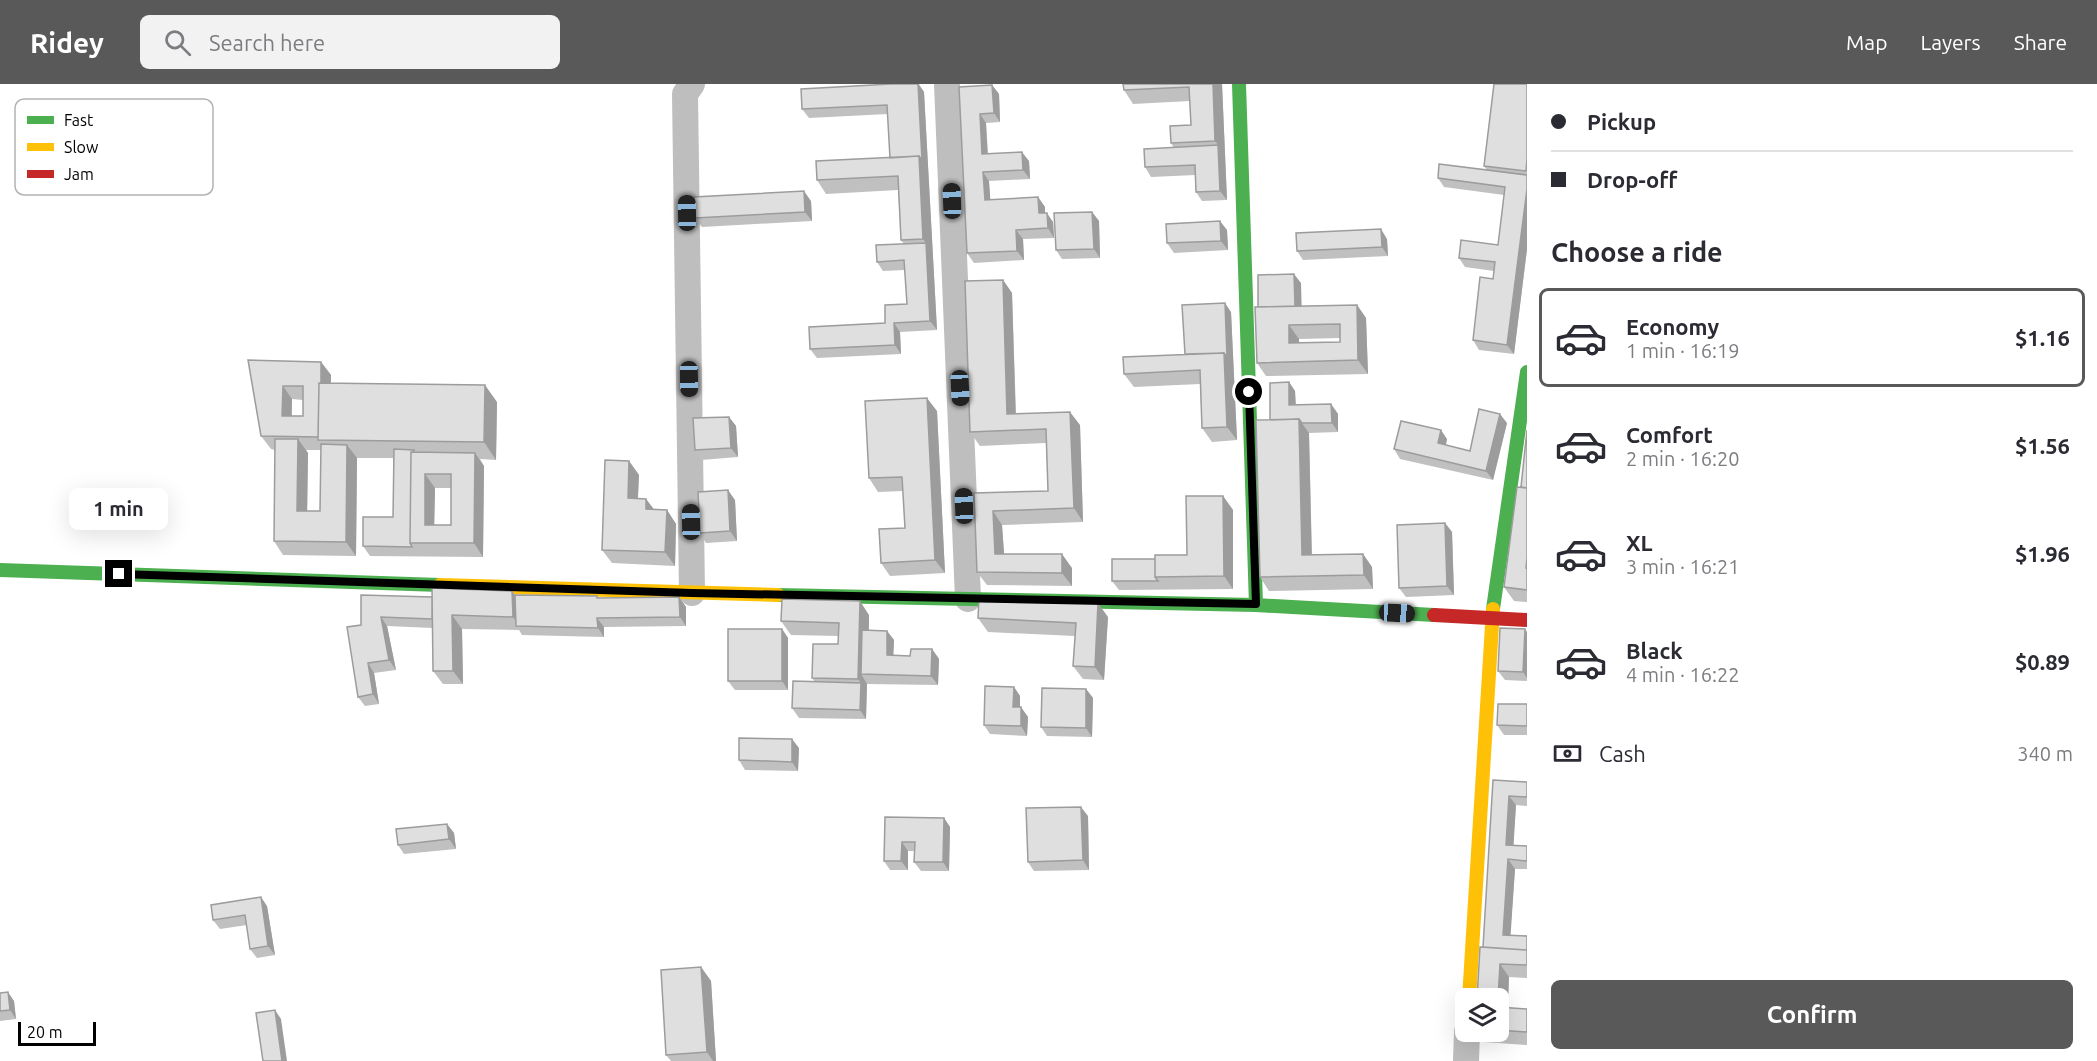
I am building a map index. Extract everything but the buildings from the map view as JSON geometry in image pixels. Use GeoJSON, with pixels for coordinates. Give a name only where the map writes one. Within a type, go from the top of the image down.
{"type":"FeatureCollection","features":[{"type":"Feature","properties":{"kind":"street"},"geometry":{"type":"LineString","coordinates":[[692,84],[685,94],[692,593]]}},
{"type":"Feature","properties":{"kind":"street"},"geometry":{"type":"LineString","coordinates":[[947,84],[968,599]]}},
{"type":"Feature","properties":{"kind":"street"},"geometry":{"type":"LineString","coordinates":[[1239,84],[1256,604]]}},
{"type":"Feature","properties":{"kind":"street"},"geometry":{"type":"LineString","coordinates":[[1470,988],[1492,618],[1527,372]]}},
{"type":"Feature","properties":{"kind":"street"},"geometry":{"type":"LineString","coordinates":[[0,570],[692,593],[1256,604],[1527,620]]}},
{"type":"Feature","properties":{"kind":"street"},"geometry":{"type":"LineString","coordinates":[[1466,1061],[1467,1042]]}},
{"type":"Feature","properties":{"kind":"traffic: fast"},"geometry":{"type":"LineString","coordinates":[[1239,84],[1256,605]]}},
{"type":"Feature","properties":{"kind":"traffic: fast"},"geometry":{"type":"LineString","coordinates":[[1493,609],[1527,372]]}},
{"type":"Feature","properties":{"kind":"traffic: fast"},"geometry":{"type":"LineString","coordinates":[[0,570],[440,585]]}},
{"type":"Feature","properties":{"kind":"traffic: fast"},"geometry":{"type":"LineString","coordinates":[[778,595],[1256,605],[1434,615]]}},
{"type":"Feature","properties":{"kind":"traffic: slow"},"geometry":{"type":"LineString","coordinates":[[440,585],[778,595]]}},
{"type":"Feature","properties":{"kind":"traffic: slow"},"geometry":{"type":"LineString","coordinates":[[1470,988],[1493,609]]}},
{"type":"Feature","properties":{"kind":"traffic: jam"},"geometry":{"type":"LineString","coordinates":[[1434,615],[1527,620]]}},
{"type":"Feature","properties":{"kind":"route"},"geometry":{"type":"LineString","coordinates":[[119,574],[692,593],[1256,604],[1249,392]]}}]}
